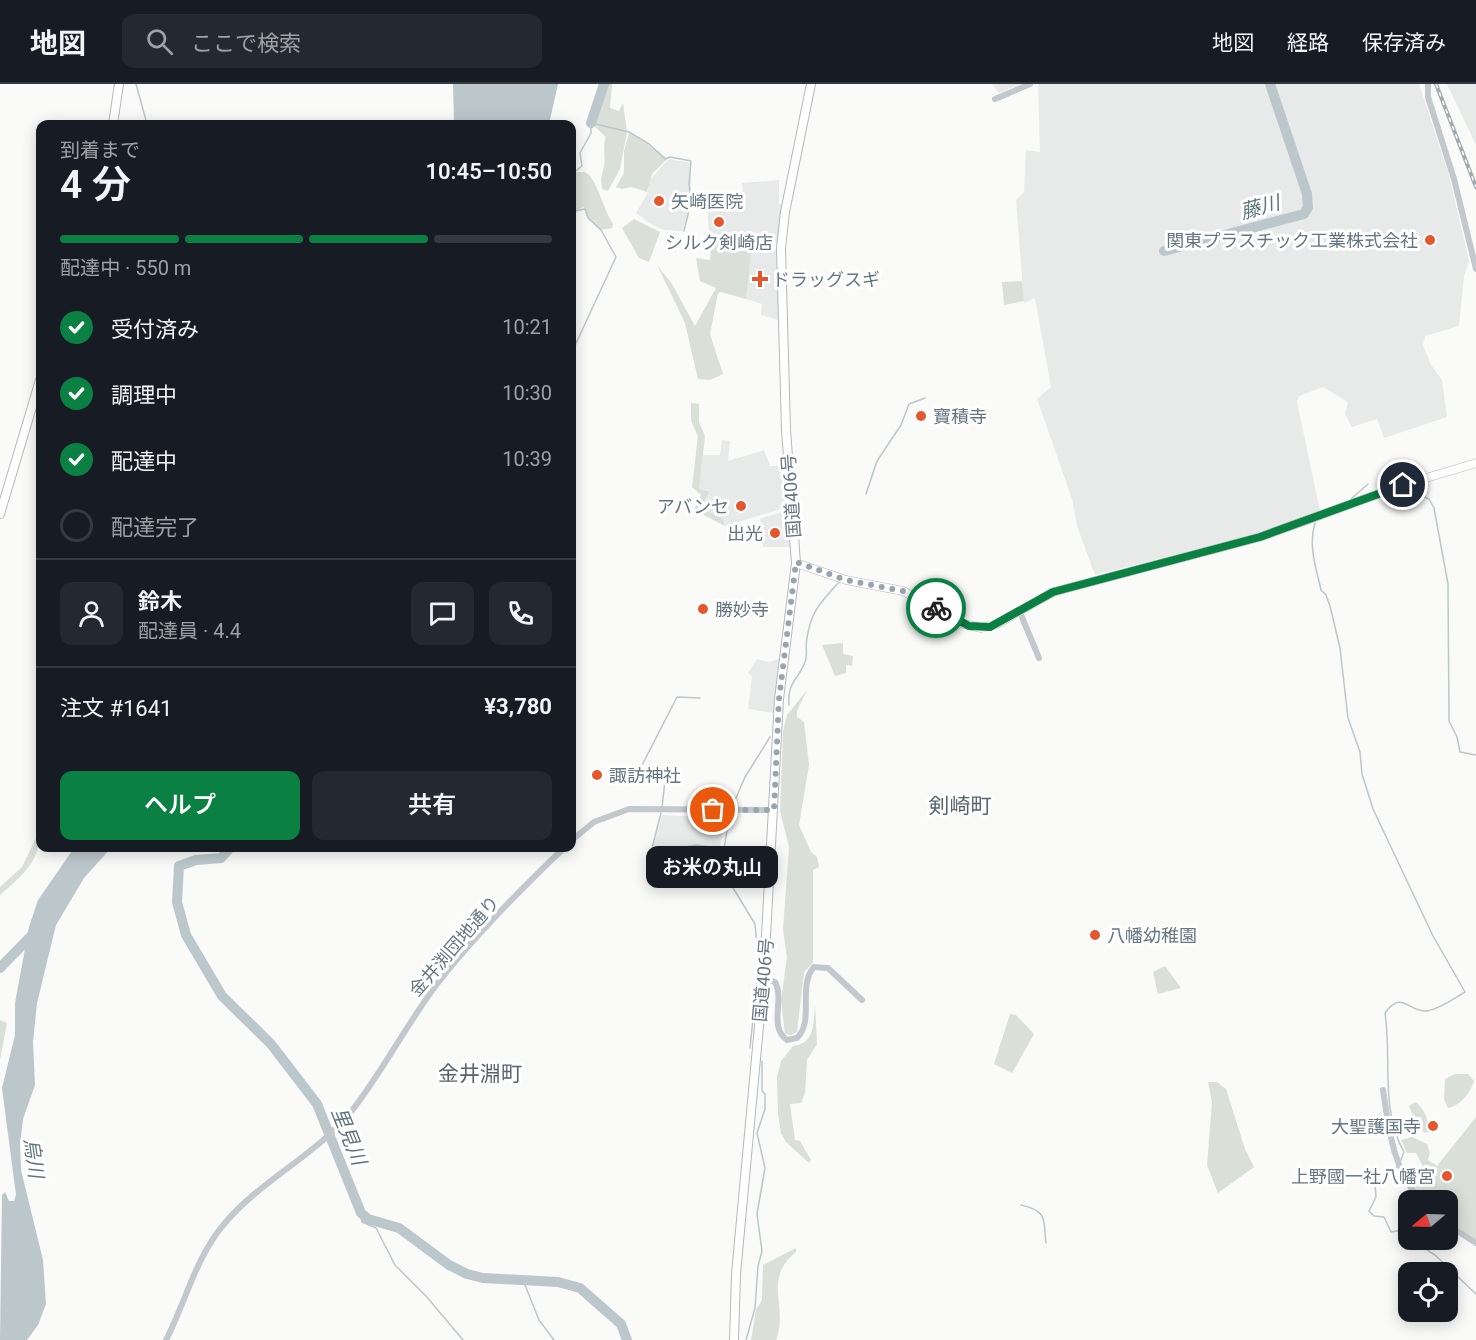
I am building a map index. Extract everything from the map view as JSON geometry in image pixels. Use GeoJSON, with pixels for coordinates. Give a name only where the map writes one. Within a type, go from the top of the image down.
{"type":"FeatureCollection","features":[{"type":"Feature","properties":{"kind":"main road"},"geometry":{"type":"LineString","coordinates":[[114,120],[119,84]]}},
{"type":"Feature","properties":{"kind":"main road","name":"国道406号"},"geometry":{"type":"LineString","coordinates":[[734,1340],[736,1274],[764,978],[779,699],[796,562],[786,430],[781,248],[784,212],[812,84]]}},
{"type":"Feature","properties":{"kind":"main road"},"geometry":{"type":"LineString","coordinates":[[0,514],[36,393]]}},
{"type":"Feature","properties":{"kind":"main road"},"geometry":{"type":"LineString","coordinates":[[796,562],[846,580],[903,591],[975,628],[997,624],[1053,592],[1260,537],[1403,485],[1476,463]]}},
{"type":"Feature","properties":{"kind":"street"},"geometry":{"type":"LineString","coordinates":[[994,99],[1030,84]]}},
{"type":"Feature","properties":{"kind":"street"},"geometry":{"type":"LineString","coordinates":[[1428,84],[1428,97],[1454,180],[1476,268]]}},
{"type":"Feature","properties":{"kind":"street"},"geometry":{"type":"LineString","coordinates":[[1020,610],[1039,658]]}},
{"type":"Feature","properties":{"kind":"street"},"geometry":{"type":"LineString","coordinates":[[576,837],[594,822],[629,809],[774,810]]}},
{"type":"Feature","properties":{"kind":"street","name":"金井渕団地通り"},"geometry":{"type":"LineString","coordinates":[[166,1340],[203,1257],[224,1224],[252,1197],[334,1130],[362,1096],[438,983],[483,931],[560,852]]}},
{"type":"Feature","properties":{"kind":"street"},"geometry":{"type":"LineString","coordinates":[[764,978],[775,982],[778,988],[778,1028],[781,1036],[787,1040],[797,1038],[803,1028],[808,979],[814,968],[828,968],[862,1000]]}},
{"type":"Feature","properties":{"kind":"street"},"geometry":{"type":"LineString","coordinates":[[1383,1090],[1394,1153],[1400,1170],[1413,1190]]}},
{"type":"Feature","properties":{"kind":"street"},"geometry":{"type":"LineString","coordinates":[[1458,1231],[1476,1243]]}},
{"type":"Feature","properties":{"kind":"shaded area"},"geometry":{"type":"Polygon","coordinates":[[[453,84],[558,84],[550,120],[454,120],[453,84]]]}},
{"type":"Feature","properties":{"kind":"shaded area"},"geometry":{"type":"Polygon","coordinates":[[[604,84],[612,84],[610,108],[619,111],[623,103],[627,132],[620,169],[608,191],[602,189],[601,181],[606,137],[591,123],[604,84]]]}},
{"type":"Feature","properties":{"kind":"shaded area"},"geometry":{"type":"Polygon","coordinates":[[[992,84],[1021,84],[999,93],[992,84]]]}},
{"type":"Feature","properties":{"kind":"shaded area"},"geometry":{"type":"Polygon","coordinates":[[[1038,84],[1419,84],[1448,172],[1469,261],[1464,276],[1459,326],[1425,336],[1423,345],[1431,365],[1442,380],[1447,417],[1384,438],[1377,419],[1352,427],[1345,414],[1348,402],[1323,387],[1299,396],[1297,402],[1320,511],[1252,535],[1095,575],[1077,526],[1072,499],[1037,399],[1051,387],[1035,298],[1024,303],[1016,200],[1024,192],[1026,150],[1040,152],[1038,84]]]}},
{"type":"Feature","properties":{"kind":"shaded area"},"geometry":{"type":"Polygon","coordinates":[[[1447,84],[1476,84],[1476,145],[1475,143],[1447,84]]]}},
{"type":"Feature","properties":{"kind":"shaded area"},"geometry":{"type":"Polygon","coordinates":[[[629,133],[660,152],[667,159],[652,174],[647,192],[632,187],[622,189],[616,187],[624,173],[624,151],[629,133]]]}},
{"type":"Feature","properties":{"kind":"shaded area"},"geometry":{"type":"Polygon","coordinates":[[[668,159],[691,163],[691,201],[683,231],[664,230],[649,223],[636,213],[647,194],[650,180],[668,159]]]}},
{"type":"Feature","properties":{"kind":"shaded area"},"geometry":{"type":"Polygon","coordinates":[[[576,172],[585,172],[593,181],[613,224],[612,228],[601,230],[588,218],[584,207],[576,211],[576,172]]]}},
{"type":"Feature","properties":{"kind":"shaded area"},"geometry":{"type":"Polygon","coordinates":[[[779,180],[779,204],[783,205],[778,240],[775,243],[709,233],[707,207],[728,200],[729,209],[744,210],[742,183],[779,180]]]}},
{"type":"Feature","properties":{"kind":"shaded area"},"geometry":{"type":"Polygon","coordinates":[[[634,219],[660,232],[649,262],[639,258],[622,228],[634,219]]]}},
{"type":"Feature","properties":{"kind":"shaded area"},"geometry":{"type":"Polygon","coordinates":[[[712,239],[752,246],[746,299],[718,293],[710,334],[723,374],[710,380],[698,379],[685,323],[657,265],[672,284],[695,326],[716,288],[700,281],[696,258],[710,260],[712,239]]]}},
{"type":"Feature","properties":{"kind":"shaded area"},"geometry":{"type":"Polygon","coordinates":[[[752,246],[778,250],[778,320],[761,315],[762,304],[746,299],[752,246]]]}},
{"type":"Feature","properties":{"kind":"shaded area"},"geometry":{"type":"Polygon","coordinates":[[[1022,281],[1024,301],[1004,305],[1002,282],[1022,281]]]}},
{"type":"Feature","properties":{"kind":"shaded area"},"geometry":{"type":"Polygon","coordinates":[[[691,403],[699,404],[699,422],[705,436],[699,489],[709,491],[701,508],[723,519],[725,526],[694,510],[701,495],[692,487],[698,436],[691,421],[691,403]]]}},
{"type":"Feature","properties":{"kind":"shaded area"},"geometry":{"type":"Polygon","coordinates":[[[722,440],[730,441],[728,461],[764,450],[770,466],[783,466],[787,507],[725,526],[723,519],[701,508],[708,490],[699,489],[703,455],[720,455],[722,440]]]}},
{"type":"Feature","properties":{"kind":"shaded area","name":"出光"},"geometry":{"type":"Polygon","coordinates":[[[788,510],[790,547],[763,547],[760,519],[788,510]]]}},
{"type":"Feature","properties":{"kind":"shaded area"},"geometry":{"type":"Polygon","coordinates":[[[843,643],[843,654],[853,656],[852,666],[846,665],[846,673],[835,676],[822,645],[843,643]]]}},
{"type":"Feature","properties":{"kind":"shaded area"},"geometry":{"type":"Polygon","coordinates":[[[780,658],[774,713],[748,709],[752,676],[748,673],[757,659],[769,662],[780,658]]]}},
{"type":"Feature","properties":{"kind":"shaded area"},"geometry":{"type":"Polygon","coordinates":[[[807,690],[797,711],[797,717],[804,722],[809,765],[799,825],[811,852],[817,857],[819,867],[813,870],[813,963],[804,972],[797,1032],[791,1035],[785,1034],[781,1001],[787,957],[783,930],[789,847],[780,811],[783,731],[787,715],[807,690]]]}},
{"type":"Feature","properties":{"kind":"shaded area"},"geometry":{"type":"Polygon","coordinates":[[[662,815],[724,818],[720,848],[697,845],[674,849],[653,847],[662,815]]]}},
{"type":"Feature","properties":{"kind":"shaded area"},"geometry":{"type":"Polygon","coordinates":[[[36,838],[37,852],[29,867],[0,895],[0,887],[22,867],[36,838]]]}},
{"type":"Feature","properties":{"kind":"shaded area"},"geometry":{"type":"Polygon","coordinates":[[[71,852],[107,852],[84,878],[56,925],[37,1003],[33,1042],[35,1085],[23,1119],[20,1144],[21,1170],[43,1260],[46,1304],[38,1325],[27,1340],[0,1340],[2,1195],[5,1192],[9,1201],[14,1201],[16,1195],[2,1088],[15,1035],[15,1003],[29,927],[38,900],[71,852]]]}},
{"type":"Feature","properties":{"kind":"shaded area"},"geometry":{"type":"Polygon","coordinates":[[[1165,966],[1181,988],[1158,994],[1153,972],[1165,966]]]}},
{"type":"Feature","properties":{"kind":"shaded area"},"geometry":{"type":"Polygon","coordinates":[[[815,1004],[817,1044],[807,1060],[805,1093],[801,1103],[790,1104],[795,1140],[800,1141],[811,1160],[809,1163],[786,1142],[781,1133],[777,1077],[781,1061],[793,1046],[806,1041],[810,1036],[815,1004]]]}},
{"type":"Feature","properties":{"kind":"shaded area"},"geometry":{"type":"Polygon","coordinates":[[[1010,1014],[1016,1015],[1034,1034],[1012,1073],[994,1064],[1010,1014]]]}},
{"type":"Feature","properties":{"kind":"shaded area"},"geometry":{"type":"Polygon","coordinates":[[[0,1020],[7,1023],[0,1059],[0,1020]]]}},
{"type":"Feature","properties":{"kind":"shaded area"},"geometry":{"type":"Polygon","coordinates":[[[1455,1074],[1468,1074],[1474,1081],[1464,1098],[1448,1108],[1444,1099],[1445,1079],[1455,1074]]]}},
{"type":"Feature","properties":{"kind":"shaded area"},"geometry":{"type":"Polygon","coordinates":[[[1208,1082],[1217,1082],[1226,1089],[1245,1149],[1254,1167],[1218,1193],[1207,1165],[1212,1102],[1208,1082]]]}},
{"type":"Feature","properties":{"kind":"shaded area"},"geometry":{"type":"Polygon","coordinates":[[[1415,1102],[1426,1115],[1428,1132],[1424,1133],[1409,1106],[1415,1102]]]}},
{"type":"Feature","properties":{"kind":"shaded area","name":"上野國一社八幡宮"},"geometry":{"type":"Polygon","coordinates":[[[1476,1117],[1476,1240],[1458,1228],[1458,1190],[1416,1190],[1410,1181],[1425,1171],[1416,1153],[1407,1153],[1401,1140],[1412,1137],[1427,1144],[1430,1153],[1428,1160],[1437,1166],[1476,1117]]]}},
{"type":"Feature","properties":{"kind":"shaded area"},"geometry":{"type":"Polygon","coordinates":[[[796,1248],[796,1252],[780,1272],[778,1294],[780,1316],[776,1340],[751,1340],[756,1310],[762,1300],[763,1265],[796,1248]]]}},
{"type":"Feature","properties":{"kind":"waterway"},"geometry":{"type":"LineString","coordinates":[[136,84],[146,120]]}},
{"type":"Feature","properties":{"kind":"waterway"},"geometry":{"type":"LineString","coordinates":[[591,123],[604,84]]}},
{"type":"Feature","properties":{"kind":"waterway","name":"藤川"},"geometry":{"type":"LineString","coordinates":[[1164,251],[1304,214],[1308,207],[1307,194],[1270,84]]}},
{"type":"Feature","properties":{"kind":"waterway"},"geometry":{"type":"LineString","coordinates":[[576,171],[582,166],[580,153],[591,133],[591,123],[629,132],[649,144],[665,159],[670,157],[691,161],[689,184],[691,202],[684,231]]}},
{"type":"Feature","properties":{"kind":"waterway"},"geometry":{"type":"LineString","coordinates":[[576,211],[585,209],[588,218],[601,230],[616,257],[576,343]]}},
{"type":"Feature","properties":{"kind":"waterway"},"geometry":{"type":"LineString","coordinates":[[866,494],[877,461],[901,425],[909,404],[925,398]]}},
{"type":"Feature","properties":{"kind":"waterway"},"geometry":{"type":"LineString","coordinates":[[1351,499],[1368,484]]}},
{"type":"Feature","properties":{"kind":"waterway"},"geometry":{"type":"LineString","coordinates":[[1405,488],[1429,499],[1434,508],[1448,584],[1449,721],[1457,737],[1460,752],[1476,755]]}},
{"type":"Feature","properties":{"kind":"waterway"},"geometry":{"type":"LineString","coordinates":[[1315,523],[1312,540],[1315,565],[1321,590],[1326,595],[1330,606],[1340,648],[1348,718],[1360,752],[1362,774],[1373,809],[1433,936],[1465,992],[1432,1010],[1421,1011],[1401,1002],[1391,1006],[1385,1013],[1389,1102],[1397,1136],[1404,1152],[1400,1162]]}},
{"type":"Feature","properties":{"kind":"waterway"},"geometry":{"type":"LineString","coordinates":[[789,705],[790,691],[806,659],[806,641],[811,621],[822,601],[839,582]]}},
{"type":"Feature","properties":{"kind":"waterway"},"geometry":{"type":"LineString","coordinates":[[662,808],[665,781],[637,779],[636,777],[677,697],[700,698]]}},
{"type":"Feature","properties":{"kind":"waterway"},"geometry":{"type":"LineString","coordinates":[[733,805],[745,777],[770,737]]}},
{"type":"Feature","properties":{"kind":"waterway"},"geometry":{"type":"LineString","coordinates":[[661,813],[652,848],[674,849],[696,845],[724,849]]}},
{"type":"Feature","properties":{"kind":"waterway"},"geometry":{"type":"LineString","coordinates":[[729,818],[724,849],[727,878],[755,924],[759,967]]}},
{"type":"Feature","properties":{"kind":"waterway","name":"里見川"},"geometry":{"type":"LineString","coordinates":[[226,852],[221,858],[196,860],[179,866],[177,902],[186,935],[222,996],[271,1044],[317,1104],[361,1213],[368,1219],[399,1228],[449,1265],[467,1274],[483,1278],[558,1282],[580,1288],[621,1324],[627,1340]]}},
{"type":"Feature","properties":{"kind":"waterway"},"geometry":{"type":"LineString","coordinates":[[0,968],[35,932]]}},
{"type":"Feature","properties":{"kind":"waterway"},"geometry":{"type":"LineString","coordinates":[[750,1048],[757,980]]}},
{"type":"Feature","properties":{"kind":"waterway"},"geometry":{"type":"LineString","coordinates":[[746,1340],[755,1308],[758,1266],[762,1251],[757,1214],[765,1168],[757,1133],[765,1109],[765,1094],[762,1091],[762,1061]]}},
{"type":"Feature","properties":{"kind":"waterway"},"geometry":{"type":"LineString","coordinates":[[1397,1166],[1387,1177],[1375,1184],[1376,1197],[1369,1211],[1374,1216],[1384,1217],[1391,1232],[1398,1231]]}},
{"type":"Feature","properties":{"kind":"waterway"},"geometry":{"type":"LineString","coordinates":[[1021,1205],[1036,1210],[1043,1218],[1046,1243]]}},
{"type":"Feature","properties":{"kind":"waterway"},"geometry":{"type":"LineString","coordinates":[[361,1213],[362,1222],[376,1228],[395,1265],[426,1296],[463,1340]]}},
{"type":"Feature","properties":{"kind":"waterway"},"geometry":{"type":"LineString","coordinates":[[1427,1250],[1476,1294]]}},
{"type":"Feature","properties":{"kind":"waterway"},"geometry":{"type":"LineString","coordinates":[[523,1280],[539,1320],[554,1340]]}},
{"type":"Feature","properties":{"kind":"railway"},"geometry":{"type":"LineString","coordinates":[[1436,84],[1476,187]]}},
{"type":"Feature","properties":{"kind":"way so far"},"geometry":{"type":"LineString","coordinates":[[713,810],[774,810],[779,699],[796,562],[846,580],[903,591],[936,608]]}},
{"type":"Feature","properties":{"kind":"place","name":"矢崎医院"},"geometry":{"type":"Point","coordinates":[659,201]}},
{"type":"Feature","properties":{"kind":"place","name":"シルク剣崎店"},"geometry":{"type":"Point","coordinates":[719,222]}},
{"type":"Feature","properties":{"kind":"place","name":"関東プラスチック工業株式会社"},"geometry":{"type":"Point","coordinates":[1430,240]}},
{"type":"Feature","properties":{"kind":"place","name":"ドラッグスギ"},"geometry":{"type":"Point","coordinates":[760,279]}},
{"type":"Feature","properties":{"kind":"place","name":"寶積寺"},"geometry":{"type":"Point","coordinates":[921,416]}},
{"type":"Feature","properties":{"kind":"place","name":"アバンセ"},"geometry":{"type":"Point","coordinates":[741,506]}},
{"type":"Feature","properties":{"kind":"place","name":"出光"},"geometry":{"type":"Point","coordinates":[775,533]}},
{"type":"Feature","properties":{"kind":"place","name":"勝妙寺"},"geometry":{"type":"Point","coordinates":[703,609]}},
{"type":"Feature","properties":{"kind":"place","name":"諏訪神社"},"geometry":{"type":"Point","coordinates":[597,775]}},
{"type":"Feature","properties":{"kind":"place","name":"お米の丸山"},"geometry":{"type":"Point","coordinates":[713,810]}},
{"type":"Feature","properties":{"kind":"place","name":"八幡幼稚園"},"geometry":{"type":"Point","coordinates":[1095,935]}},
{"type":"Feature","properties":{"kind":"place","name":"大聖護国寺"},"geometry":{"type":"Point","coordinates":[1433,1126]}},
{"type":"Feature","properties":{"kind":"place","name":"上野國一社八幡宮"},"geometry":{"type":"Point","coordinates":[1447,1176]}},
{"type":"Feature","properties":{"kind":"district","name":"剣崎町"},"geometry":{"type":"Point","coordinates":[960,806]}},
{"type":"Feature","properties":{"kind":"district","name":"金井淵町"},"geometry":{"type":"Point","coordinates":[480,1074]}},
{"type":"Feature","properties":{"kind":"route"},"geometry":{"type":"LineString","coordinates":[[936,608],[969,626],[990,627],[1053,592],[1260,537],[1403,485]]}},
{"type":"Feature","properties":{"kind":"water label","name":"烏川"},"geometry":{"type":"Point","coordinates":[34,1158]}}]}
